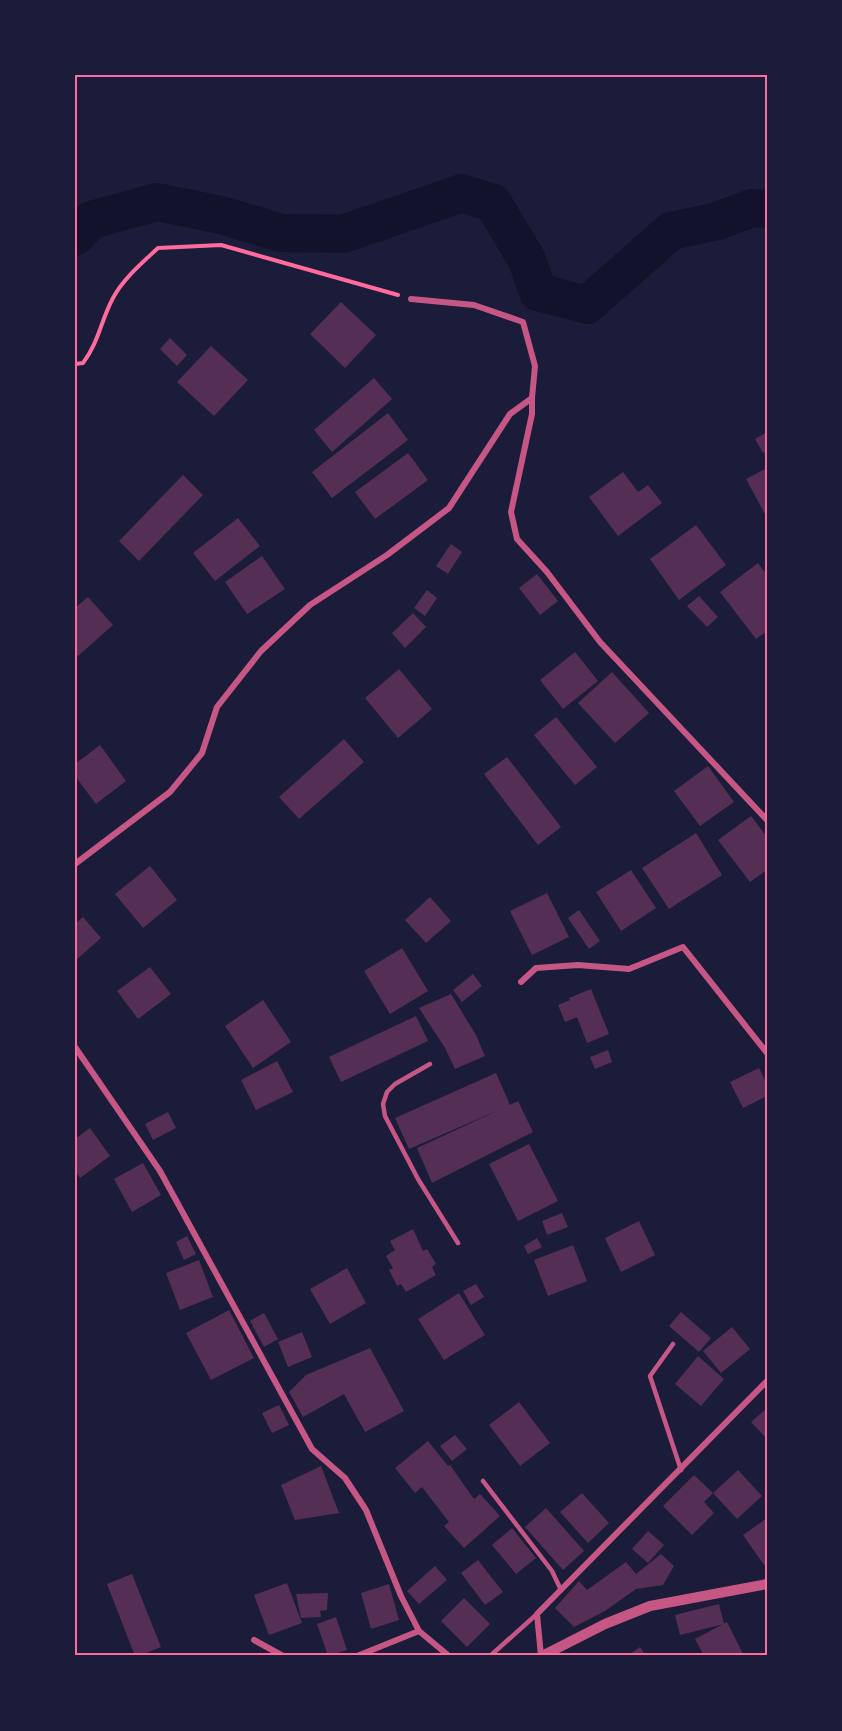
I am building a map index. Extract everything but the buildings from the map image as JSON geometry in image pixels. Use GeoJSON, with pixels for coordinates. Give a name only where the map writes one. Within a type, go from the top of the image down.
{"type":"FeatureCollection","features":[{"type":"Feature","properties":{"kind":"street"},"geometry":{"type":"LineString","coordinates":[[411,299],[474,305],[523,322],[535,366],[532,414],[511,512],[517,539],[547,572],[600,642],[767,820]]}},
{"type":"Feature","properties":{"kind":"street"},"geometry":{"type":"LineString","coordinates":[[75,864],[170,792],[202,753],[217,707],[261,651],[309,605],[387,555],[449,508],[510,414],[532,399]]}},
{"type":"Feature","properties":{"kind":"street"},"geometry":{"type":"LineString","coordinates":[[521,982],[536,968],[578,965],[629,969],[683,947],[767,1053]]}},
{"type":"Feature","properties":{"kind":"street"},"geometry":{"type":"LineString","coordinates":[[75,1047],[160,1171],[312,1449],[345,1478],[366,1510],[400,1596],[419,1632],[449,1656]]}},
{"type":"Feature","properties":{"kind":"street"},"geometry":{"type":"LineString","coordinates":[[767,1381],[537,1614],[542,1656],[605,1624],[650,1606],[767,1584]]}},
{"type":"Feature","properties":{"kind":"street"},"geometry":{"type":"LineString","coordinates":[[357,1656],[419,1632]]}},
{"type":"Feature","properties":{"kind":"street"},"geometry":{"type":"LineString","coordinates":[[254,1640],[283,1656]]}},
{"type":"Feature","properties":{"kind":"lane"},"geometry":{"type":"LineString","coordinates":[[430,1064],[395,1084],[387,1092],[383,1104],[385,1116],[418,1179],[458,1243]]}},
{"type":"Feature","properties":{"kind":"lane"},"geometry":{"type":"LineString","coordinates":[[673,1344],[650,1376],[681,1470]]}},
{"type":"Feature","properties":{"kind":"lane"},"geometry":{"type":"LineString","coordinates":[[483,1481],[552,1571],[561,1590]]}},
{"type":"Feature","properties":{"kind":"lane"},"geometry":{"type":"LineString","coordinates":[[490,1656],[537,1614]]}},
{"type":"Feature","properties":{"kind":"path"},"geometry":{"type":"LineString","coordinates":[[75,364],[84,363],[94,349],[113,297],[134,271],[158,248],[221,245],[411,299]]}},
{"type":"Feature","properties":{"kind":"waterway"},"geometry":{"type":"LineString","coordinates":[[75,237],[91,220],[157,202],[221,215],[281,233],[343,234],[462,193],[493,203],[527,260],[538,292],[587,305],[671,231],[718,221],[752,208],[767,209]]}}]}
